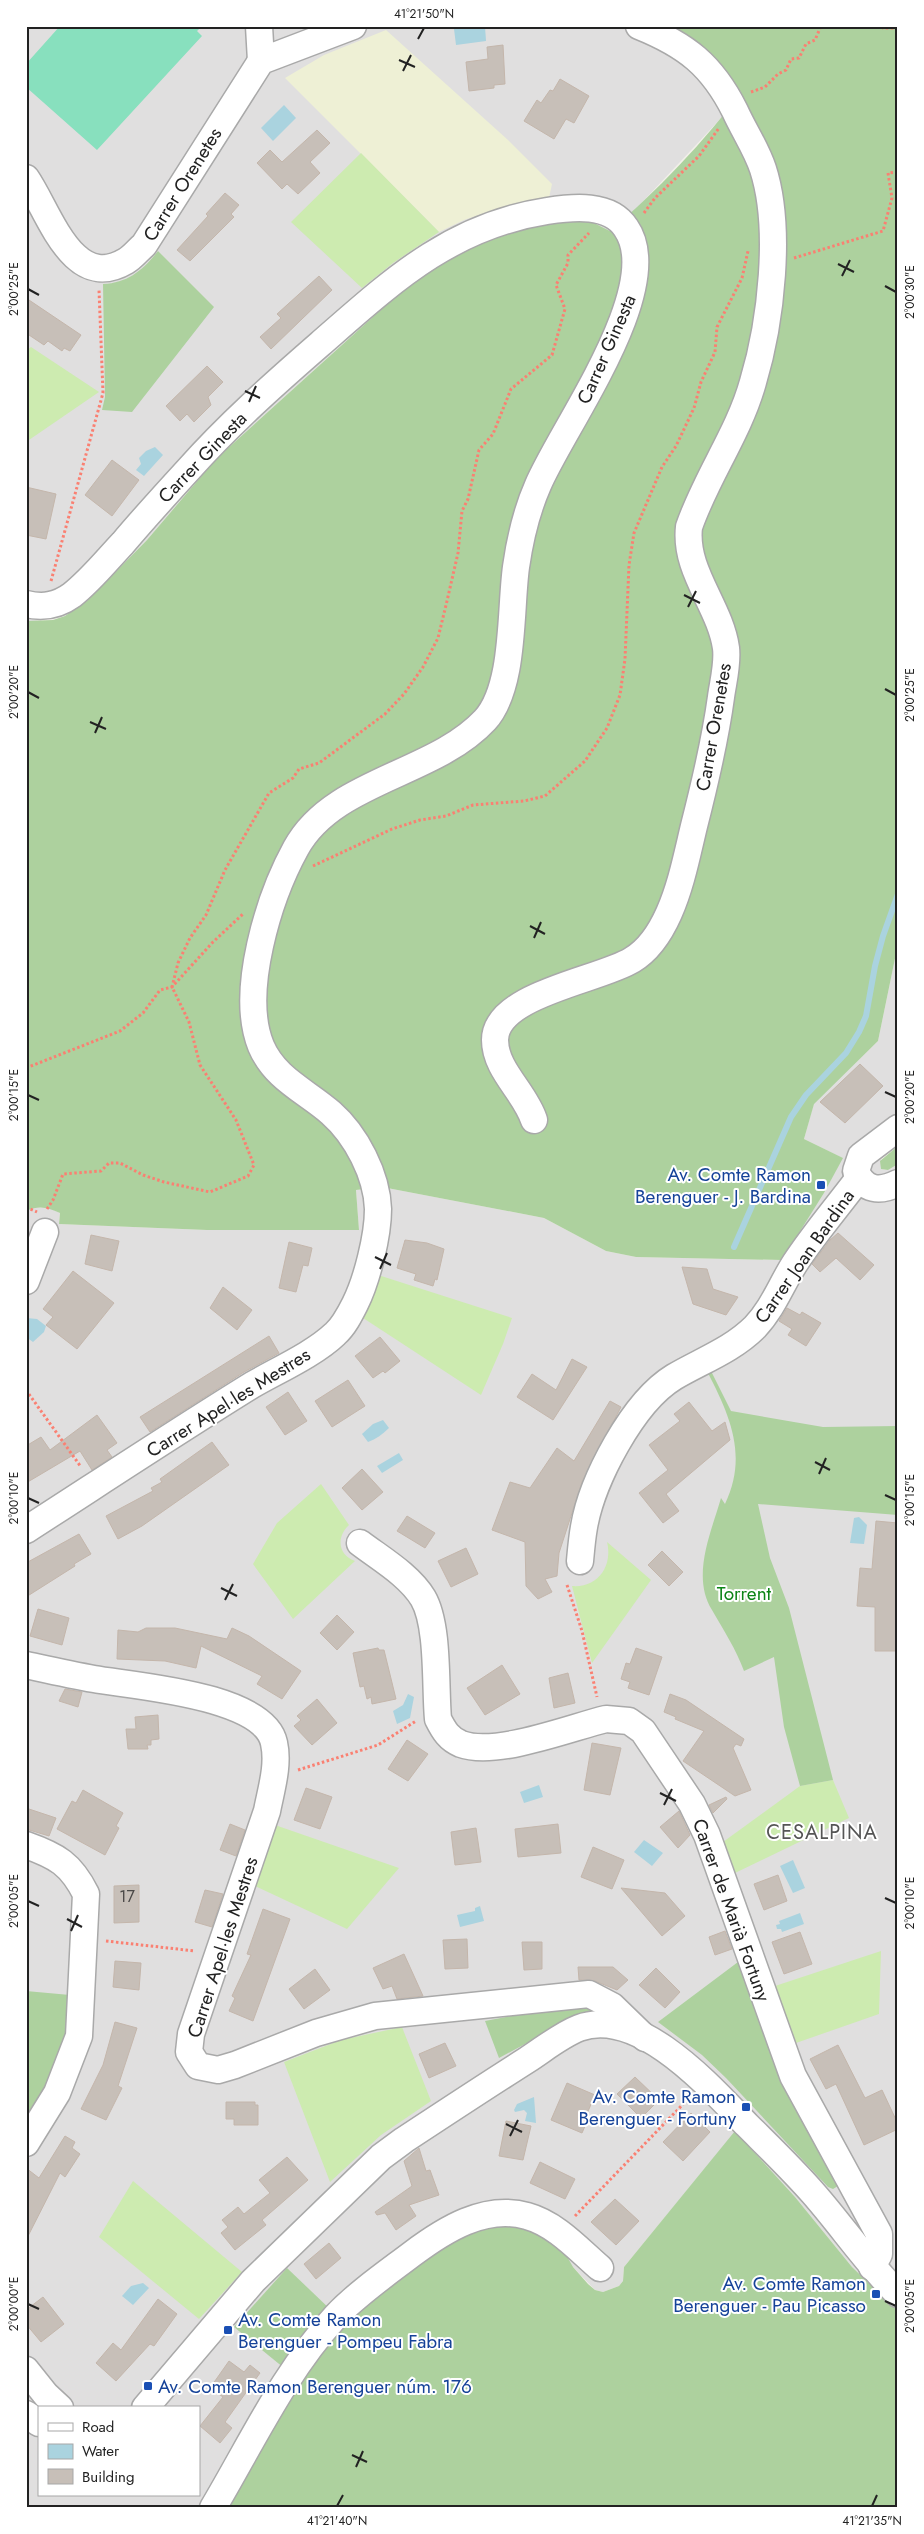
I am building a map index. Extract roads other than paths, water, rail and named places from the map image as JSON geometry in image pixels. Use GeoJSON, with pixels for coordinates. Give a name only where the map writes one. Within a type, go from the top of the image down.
{"type":"FeatureCollection","features":[{"type":"Feature","properties":{"kind":"street"},"geometry":{"type":"LineString","coordinates":[[259,26],[261,61],[353,26]]}},
{"type":"Feature","properties":{"kind":"street","name":"Carrer Orenetes"},"geometry":{"type":"LineString","coordinates":[[534,1120],[529,1104],[503,1069],[499,1058],[495,1038],[500,1022],[520,1004],[608,972],[633,960],[643,952],[657,935],[669,913],[684,868],[716,738],[726,649],[691,557],[688,540],[689,527],[753,382],[768,312],[772,228],[764,171],[753,142],[734,108],[711,74],[693,54],[682,46],[639,26]]}},
{"type":"Feature","properties":{"kind":"street","name":"Carrer Orenetes"},"geometry":{"type":"LineString","coordinates":[[26,178],[68,252],[87,266],[106,268],[126,261],[144,245],[261,61]]}},
{"type":"Feature","properties":{"kind":"street","name":"Carrer Ginesta"},"geometry":{"type":"LineString","coordinates":[[26,604],[33,607],[58,604],[90,579],[203,453],[271,387],[398,276],[429,254],[464,236],[512,218],[567,208],[598,210],[614,217],[625,226],[634,251],[635,269],[632,295],[600,369],[546,468],[530,507],[519,550],[507,668],[497,702],[482,724],[438,754],[356,794],[307,829],[277,890],[252,987],[252,1015],[261,1046],[280,1074],[323,1106],[349,1133],[373,1182],[378,1210],[375,1231]]}},
{"type":"Feature","properties":{"kind":"street"},"geometry":{"type":"LineString","coordinates":[[898,1128],[861,1156],[856,1171],[859,1178],[872,1189],[880,1189],[898,1183]]}},
{"type":"Feature","properties":{"kind":"street","name":"Carrer Joan Bardina"},"geometry":{"type":"LineString","coordinates":[[580,1561],[584,1525],[596,1490],[609,1459],[639,1410],[656,1390],[673,1378],[740,1340],[754,1328],[775,1302],[795,1263],[859,1178]]}},
{"type":"Feature","properties":{"kind":"street"},"geometry":{"type":"LineString","coordinates":[[26,1281],[44,1224]]}},
{"type":"Feature","properties":{"kind":"street","name":"Carrer Apel·les Mestres"},"geometry":{"type":"LineString","coordinates":[[26,1530],[335,1334],[350,1315],[361,1292],[375,1231]]}},
{"type":"Feature","properties":{"kind":"street","name":"Carrer de Marià Fortuny"},"geometry":{"type":"LineString","coordinates":[[360,1543],[408,1581],[423,1598],[431,1617],[438,1719],[445,1734],[462,1744],[474,1747],[506,1746],[606,1719],[629,1722],[643,1731],[679,1782],[701,1820],[793,2076],[879,2234],[881,2243],[879,2254],[872,2267]]}},
{"type":"Feature","properties":{"kind":"street","name":"Carrer Apel·les Mestres"},"geometry":{"type":"LineString","coordinates":[[26,1665],[95,1680],[157,1688],[229,1705],[242,1710],[265,1726],[274,1742],[274,1777],[267,1811],[191,2034],[188,2052],[198,2066],[218,2070],[316,2032],[375,2016],[589,1994],[612,2006],[645,2038]]}},
{"type":"Feature","properties":{"kind":"street"},"geometry":{"type":"LineString","coordinates":[[26,1845],[62,1862],[77,1875],[86,1894],[79,2036],[71,2062],[57,2093],[26,2143]]}},
{"type":"Feature","properties":{"kind":"street"},"geometry":{"type":"LineString","coordinates":[[147,2406],[253,2281],[363,2174],[404,2140],[579,2028],[606,2025],[623,2029],[662,2046],[704,2082],[814,2193],[872,2267],[898,2294]]}},
{"type":"Feature","properties":{"kind":"street"},"geometry":{"type":"LineString","coordinates":[[214,2508],[288,2380],[336,2316],[427,2243],[474,2217],[506,2214],[526,2216],[551,2226],[600,2268]]}},
{"type":"Feature","properties":{"kind":"street"},"geometry":{"type":"LineString","coordinates":[[26,2370],[46,2395],[58,2406]]}},
{"type":"Feature","properties":{"kind":"street"},"geometry":{"type":"LineString","coordinates":[[26,2414],[38,2422]]}},
{"type":"Feature","properties":{"kind":"water"},"geometry":{"type":"Polygon","coordinates":[[[485,26],[486,41],[456,45],[454,29],[485,26]]]}},
{"type":"Feature","properties":{"kind":"water"},"geometry":{"type":"Polygon","coordinates":[[[284,105],[296,118],[273,141],[261,128],[284,105]]]}},
{"type":"Feature","properties":{"kind":"water"},"geometry":{"type":"Polygon","coordinates":[[[155,447],[163,455],[144,476],[136,470],[141,464],[139,458],[146,451],[155,447]]]}},
{"type":"Feature","properties":{"kind":"water"},"geometry":{"type":"Polygon","coordinates":[[[27,1318],[37,1319],[46,1326],[44,1332],[33,1342],[26,1337],[27,1318]]]}},
{"type":"Feature","properties":{"kind":"water"},"geometry":{"type":"Polygon","coordinates":[[[383,1420],[389,1428],[368,1442],[362,1434],[373,1424],[383,1420]]]}},
{"type":"Feature","properties":{"kind":"water"},"geometry":{"type":"Polygon","coordinates":[[[399,1453],[403,1460],[382,1473],[377,1466],[399,1453]]]}},
{"type":"Feature","properties":{"kind":"water"},"geometry":{"type":"Polygon","coordinates":[[[859,1517],[867,1525],[864,1544],[850,1543],[854,1518],[859,1517]]]}},
{"type":"Feature","properties":{"kind":"water"},"geometry":{"type":"Polygon","coordinates":[[[408,1694],[414,1697],[410,1718],[397,1724],[393,1711],[403,1705],[408,1694]]]}},
{"type":"Feature","properties":{"kind":"water"},"geometry":{"type":"Polygon","coordinates":[[[539,1785],[543,1797],[524,1803],[520,1792],[539,1785]]]}},
{"type":"Feature","properties":{"kind":"water"},"geometry":{"type":"Polygon","coordinates":[[[644,1840],[663,1853],[652,1866],[634,1852],[644,1840]]]}},
{"type":"Feature","properties":{"kind":"water"},"geometry":{"type":"Polygon","coordinates":[[[793,1860],[805,1888],[793,1893],[780,1866],[793,1860]]]}},
{"type":"Feature","properties":{"kind":"water"},"geometry":{"type":"Polygon","coordinates":[[[480,1906],[484,1921],[460,1927],[457,1915],[475,1911],[475,1908],[480,1906]]]}},
{"type":"Feature","properties":{"kind":"water"},"geometry":{"type":"Polygon","coordinates":[[[800,1913],[804,1924],[782,1932],[781,1929],[777,1929],[776,1925],[780,1924],[779,1921],[800,1913]]]}},
{"type":"Feature","properties":{"kind":"water"},"geometry":{"type":"Polygon","coordinates":[[[534,2097],[536,2123],[525,2121],[527,2113],[524,2110],[515,2112],[514,2110],[517,2104],[534,2097]]]}},
{"type":"Feature","properties":{"kind":"water"},"geometry":{"type":"Polygon","coordinates":[[[143,2283],[149,2288],[133,2305],[122,2296],[131,2286],[143,2283]]]}},
{"type":"Feature","properties":{"kind":"waterway"},"geometry":{"type":"LineString","coordinates":[[734,1247],[791,1117],[806,1095],[846,1053],[859,1032],[866,1016],[875,966],[883,936],[898,894]]}},
{"type":"Feature","properties":{"kind":"place","name":"Av. Comte Ramon Berenguer - J. Bardina"},"geometry":{"type":"Point","coordinates":[821,1185]}},
{"type":"Feature","properties":{"kind":"place","name":"Av. Comte Ramon Berenguer - Fortuny"},"geometry":{"type":"Point","coordinates":[746,2107]}},
{"type":"Feature","properties":{"kind":"place","name":"Av. Comte Ramon Berenguer - Pau Picasso"},"geometry":{"type":"Point","coordinates":[876,2294]}},
{"type":"Feature","properties":{"kind":"place","name":"Av. Comte Ramon Berenguer - Pompeu Fabra"},"geometry":{"type":"Point","coordinates":[228,2330]}},
{"type":"Feature","properties":{"kind":"place","name":"Av. Comte Ramon Berenguer núm. 176"},"geometry":{"type":"Point","coordinates":[148,2386]}},
{"type":"Feature","properties":{"kind":"district","name":"CESALPINA"},"geometry":{"type":"Point","coordinates":[822,1832]}},
{"type":"Feature","properties":{"kind":"park label","name":"Torrent"},"geometry":{"type":"Point","coordinates":[744,1593]}}]}
